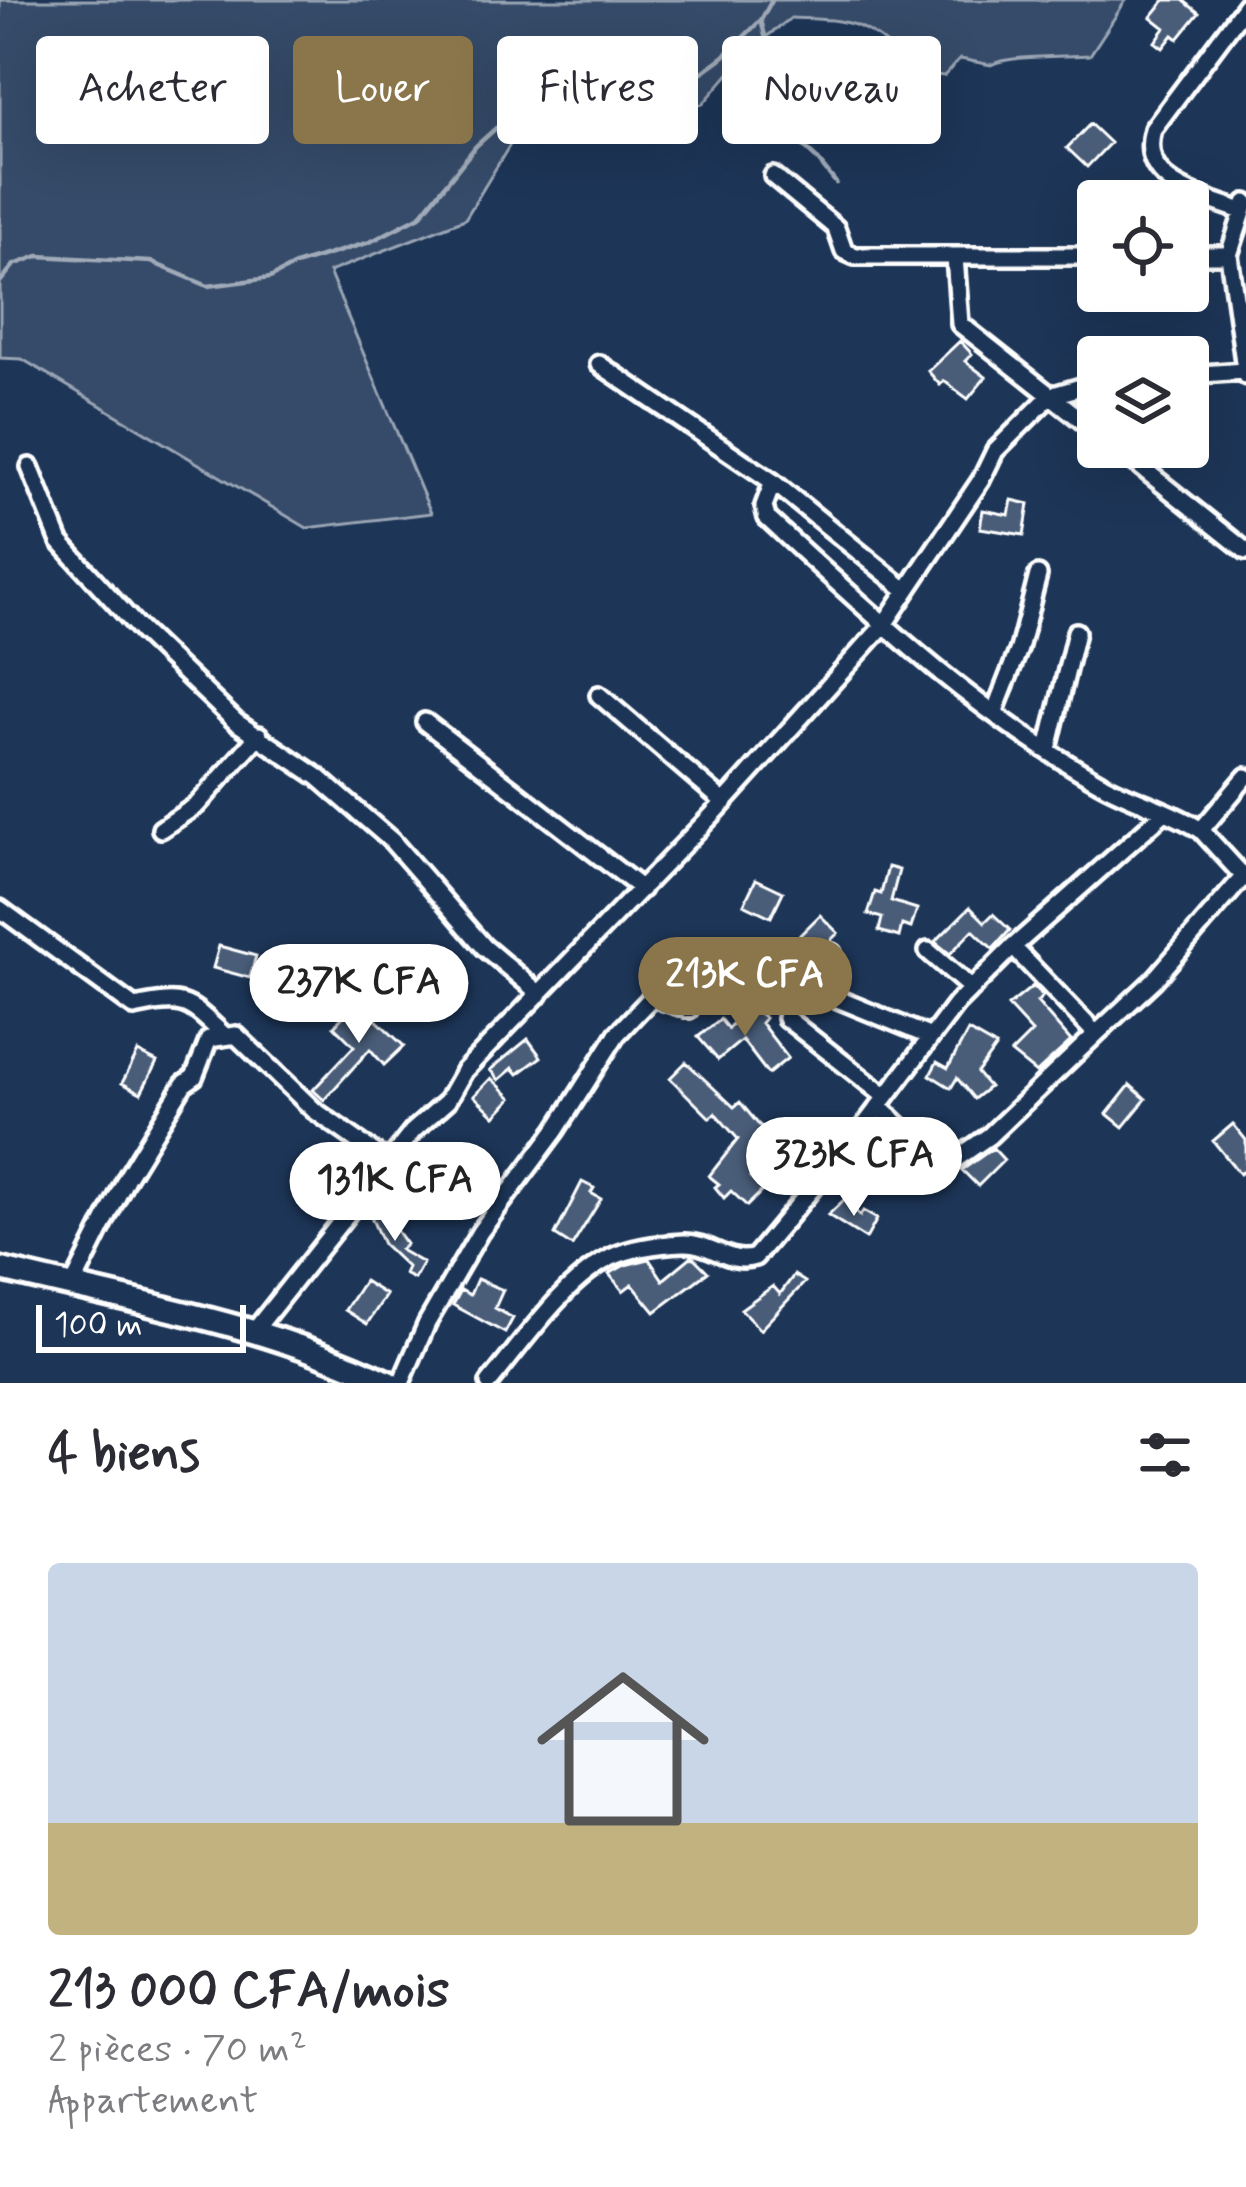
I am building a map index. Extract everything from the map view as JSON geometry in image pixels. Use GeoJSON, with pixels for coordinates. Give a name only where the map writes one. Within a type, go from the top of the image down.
{"type":"FeatureCollection","features":[{"type":"Feature","properties":{"kind":"main road"},"geometry":{"type":"LineString","coordinates":[[0,1269],[256,1330],[334,1357],[388,1383]]}},
{"type":"Feature","properties":{"kind":"street"},"geometry":{"type":"LineString","coordinates":[[1209,375],[1245,374],[1242,318],[1229,255],[1244,207],[1169,184],[1158,172],[1149,142],[1153,129],[1246,5]]}},
{"type":"Feature","properties":{"kind":"street"},"geometry":{"type":"LineString","coordinates":[[773,176],[836,228],[848,255],[1077,256]]}},
{"type":"Feature","properties":{"kind":"street"},"geometry":{"type":"LineString","coordinates":[[1209,255],[1229,255]]}},
{"type":"Feature","properties":{"kind":"street"},"geometry":{"type":"LineString","coordinates":[[955,257],[960,324],[1077,417]]}},
{"type":"Feature","properties":{"kind":"street"},"geometry":{"type":"LineString","coordinates":[[599,364],[773,482],[906,590]]}},
{"type":"Feature","properties":{"kind":"street"},"geometry":{"type":"LineString","coordinates":[[256,1330],[413,1131],[440,1111],[464,1071],[724,802],[883,626],[981,480],[995,451],[1050,396],[1077,388]]}},
{"type":"Feature","properties":{"kind":"street"},"geometry":{"type":"LineString","coordinates":[[30,467],[60,542],[141,632],[236,722],[318,777],[392,841],[484,947],[539,994]]}},
{"type":"Feature","properties":{"kind":"street"},"geometry":{"type":"LineString","coordinates":[[1143,468],[1246,551]]}},
{"type":"Feature","properties":{"kind":"street"},"geometry":{"type":"LineString","coordinates":[[773,482],[764,506],[767,518],[883,626],[1048,749],[1101,783],[1201,830],[1245,877],[1154,980],[989,1136],[943,1168],[882,1102],[786,1018]]}},
{"type":"Feature","properties":{"kind":"street"},"geometry":{"type":"LineString","coordinates":[[994,713],[1019,649],[1038,574]]}},
{"type":"Feature","properties":{"kind":"street"},"geometry":{"type":"LineString","coordinates":[[1048,749],[1076,632]]}},
{"type":"Feature","properties":{"kind":"street"},"geometry":{"type":"LineString","coordinates":[[599,695],[724,802]]}},
{"type":"Feature","properties":{"kind":"street"},"geometry":{"type":"LineString","coordinates":[[425,722],[642,889]]}},
{"type":"Feature","properties":{"kind":"street"},"geometry":{"type":"LineString","coordinates":[[161,829],[196,806],[259,736]]}},
{"type":"Feature","properties":{"kind":"street"},"geometry":{"type":"LineString","coordinates":[[1201,830],[1246,777]]}},
{"type":"Feature","properties":{"kind":"street"},"geometry":{"type":"LineString","coordinates":[[489,1383],[556,1304],[613,1256],[687,1243],[703,1244],[739,1260],[755,1257],[971,989],[1165,812]]}},
{"type":"Feature","properties":{"kind":"street"},"geometry":{"type":"LineString","coordinates":[[0,909],[134,1007],[164,1000],[188,1002],[225,1036]]}},
{"type":"Feature","properties":{"kind":"street"},"geometry":{"type":"LineString","coordinates":[[1013,946],[1096,1034]]}},
{"type":"Feature","properties":{"kind":"street"},"geometry":{"type":"LineString","coordinates":[[928,951],[971,989]]}},
{"type":"Feature","properties":{"kind":"street"},"geometry":{"type":"LineString","coordinates":[[832,952],[818,991],[932,1037]]}},
{"type":"Feature","properties":{"kind":"street"},"geometry":{"type":"LineString","coordinates":[[401,1383],[427,1323],[480,1232],[556,1130],[617,1034],[652,997],[688,1009]]}},
{"type":"Feature","properties":{"kind":"street"},"geometry":{"type":"LineString","coordinates":[[72,1287],[127,1177],[184,1084],[194,1077],[208,1039],[236,1035],[314,1110],[388,1162]]}},
{"type":"Feature","properties":{"kind":"shaded area"},"geometry":{"type":"Polygon","coordinates":[[[0,0],[1126,0],[1090,55],[1023,58],[991,65],[960,59],[944,76],[941,36],[874,36],[835,20],[791,18],[767,36],[722,36],[722,82],[698,105],[698,36],[497,36],[497,144],[510,144],[465,219],[329,272],[431,513],[307,528],[22,359],[0,358],[0,0]]]}},
{"type":"Feature","properties":{"kind":"building"},"geometry":{"type":"Polygon","coordinates":[[[1165,0],[1183,0],[1199,13],[1178,39],[1173,35],[1163,48],[1155,42],[1165,28],[1151,17],[1165,0]]]}},
{"type":"Feature","properties":{"kind":"building"},"geometry":{"type":"Polygon","coordinates":[[[1090,124],[1110,143],[1087,167],[1067,148],[1090,124]]]}},
{"type":"Feature","properties":{"kind":"building"},"geometry":{"type":"Polygon","coordinates":[[[960,341],[972,354],[965,361],[986,377],[968,399],[944,381],[940,385],[928,371],[960,341]]]}},
{"type":"Feature","properties":{"kind":"building"},"geometry":{"type":"Polygon","coordinates":[[[1012,500],[1029,504],[1024,535],[980,528],[983,510],[1009,515],[1012,500]]]}},
{"type":"Feature","properties":{"kind":"building"},"geometry":{"type":"Polygon","coordinates":[[[888,867],[899,870],[891,901],[917,909],[911,928],[902,925],[899,937],[879,931],[882,918],[868,914],[875,892],[881,894],[888,867]]]}},
{"type":"Feature","properties":{"kind":"building"},"geometry":{"type":"Polygon","coordinates":[[[756,879],[783,892],[771,917],[744,904],[756,879]]]}},
{"type":"Feature","properties":{"kind":"building"},"geometry":{"type":"Polygon","coordinates":[[[970,907],[985,922],[993,914],[1010,930],[993,949],[973,930],[950,954],[935,942],[970,907]]]}},
{"type":"Feature","properties":{"kind":"building"},"geometry":{"type":"Polygon","coordinates":[[[820,915],[838,933],[817,954],[799,936],[820,915]]]}},
{"type":"Feature","properties":{"kind":"building"},"geometry":{"type":"Polygon","coordinates":[[[219,946],[256,956],[250,978],[213,968],[219,946]]]}},
{"type":"Feature","properties":{"kind":"building"},"geometry":{"type":"Polygon","coordinates":[[[266,973],[313,982],[308,1010],[262,1000],[266,973]]]}},
{"type":"Feature","properties":{"kind":"building"},"geometry":{"type":"Polygon","coordinates":[[[1033,986],[1043,996],[1037,1002],[1071,1041],[1036,1073],[1011,1053],[1032,1032],[1008,1006],[1033,986]]]}},
{"type":"Feature","properties":{"kind":"building"},"geometry":{"type":"Polygon","coordinates":[[[357,1002],[404,1046],[384,1065],[370,1049],[324,1100],[313,1090],[354,1046],[334,1026],[357,1002]]]}},
{"type":"Feature","properties":{"kind":"building"},"geometry":{"type":"Polygon","coordinates":[[[747,1004],[765,1018],[761,1023],[788,1058],[768,1074],[742,1040],[718,1060],[698,1037],[720,1019],[728,1029],[747,1004]]]}},
{"type":"Feature","properties":{"kind":"building"},"geometry":{"type":"Polygon","coordinates":[[[968,1031],[996,1047],[977,1073],[989,1087],[974,1099],[957,1078],[951,1088],[930,1075],[937,1062],[948,1068],[968,1031]]]}},
{"type":"Feature","properties":{"kind":"building"},"geometry":{"type":"Polygon","coordinates":[[[528,1039],[541,1057],[518,1074],[513,1068],[499,1080],[490,1070],[528,1039]]]}},
{"type":"Feature","properties":{"kind":"building"},"geometry":{"type":"Polygon","coordinates":[[[138,1052],[157,1062],[141,1093],[122,1083],[138,1052]]]}},
{"type":"Feature","properties":{"kind":"building"},"geometry":{"type":"Polygon","coordinates":[[[686,1062],[734,1107],[740,1102],[758,1124],[770,1133],[773,1129],[796,1150],[786,1161],[773,1149],[750,1177],[763,1190],[747,1206],[731,1191],[724,1198],[715,1187],[719,1184],[709,1176],[738,1139],[715,1113],[710,1118],[670,1078],[686,1062]]]}},
{"type":"Feature","properties":{"kind":"building"},"geometry":{"type":"Polygon","coordinates":[[[491,1078],[512,1098],[495,1116],[474,1096],[491,1078]]]}},
{"type":"Feature","properties":{"kind":"building"},"geometry":{"type":"Polygon","coordinates":[[[1130,1085],[1146,1099],[1123,1127],[1107,1114],[1130,1085]]]}},
{"type":"Feature","properties":{"kind":"building"},"geometry":{"type":"Polygon","coordinates":[[[1233,1124],[1246,1140],[1246,1169],[1240,1174],[1213,1141],[1233,1124]]]}},
{"type":"Feature","properties":{"kind":"building"},"geometry":{"type":"Polygon","coordinates":[[[993,1148],[1004,1160],[978,1186],[962,1170],[993,1148]]]}},
{"type":"Feature","properties":{"kind":"building"},"geometry":{"type":"Polygon","coordinates":[[[582,1182],[601,1199],[572,1246],[555,1235],[582,1182]]]}},
{"type":"Feature","properties":{"kind":"building"},"geometry":{"type":"Polygon","coordinates":[[[845,1199],[860,1216],[863,1211],[877,1219],[866,1239],[828,1215],[845,1199]]]}},
{"type":"Feature","properties":{"kind":"building"},"geometry":{"type":"Polygon","coordinates":[[[382,1211],[406,1244],[400,1250],[423,1263],[414,1279],[404,1274],[407,1267],[383,1244],[371,1217],[382,1211]]]}},
{"type":"Feature","properties":{"kind":"building"},"geometry":{"type":"Polygon","coordinates":[[[692,1256],[708,1272],[655,1312],[632,1284],[623,1291],[609,1274],[649,1259],[663,1280],[692,1256]]]}},
{"type":"Feature","properties":{"kind":"building"},"geometry":{"type":"Polygon","coordinates":[[[794,1275],[805,1282],[760,1330],[741,1309],[773,1286],[780,1294],[794,1275]]]}},
{"type":"Feature","properties":{"kind":"building"},"geometry":{"type":"Polygon","coordinates":[[[477,1279],[503,1290],[495,1308],[513,1318],[505,1333],[453,1305],[461,1290],[470,1295],[477,1279]]]}},
{"type":"Feature","properties":{"kind":"building"},"geometry":{"type":"Polygon","coordinates":[[[364,1281],[386,1295],[367,1324],[345,1310],[364,1281]]]}},
{"type":"Feature","properties":{"kind":"waterway"},"geometry":{"type":"LineString","coordinates":[[0,282],[14,265],[38,256],[151,262],[208,286],[270,278],[295,265],[370,242],[420,216],[496,128],[575,92],[654,96],[678,90],[723,57],[761,20],[772,0]]}},
{"type":"Feature","properties":{"kind":"waterway"},"geometry":{"type":"LineString","coordinates":[[761,20],[790,134],[836,183]]}}]}
